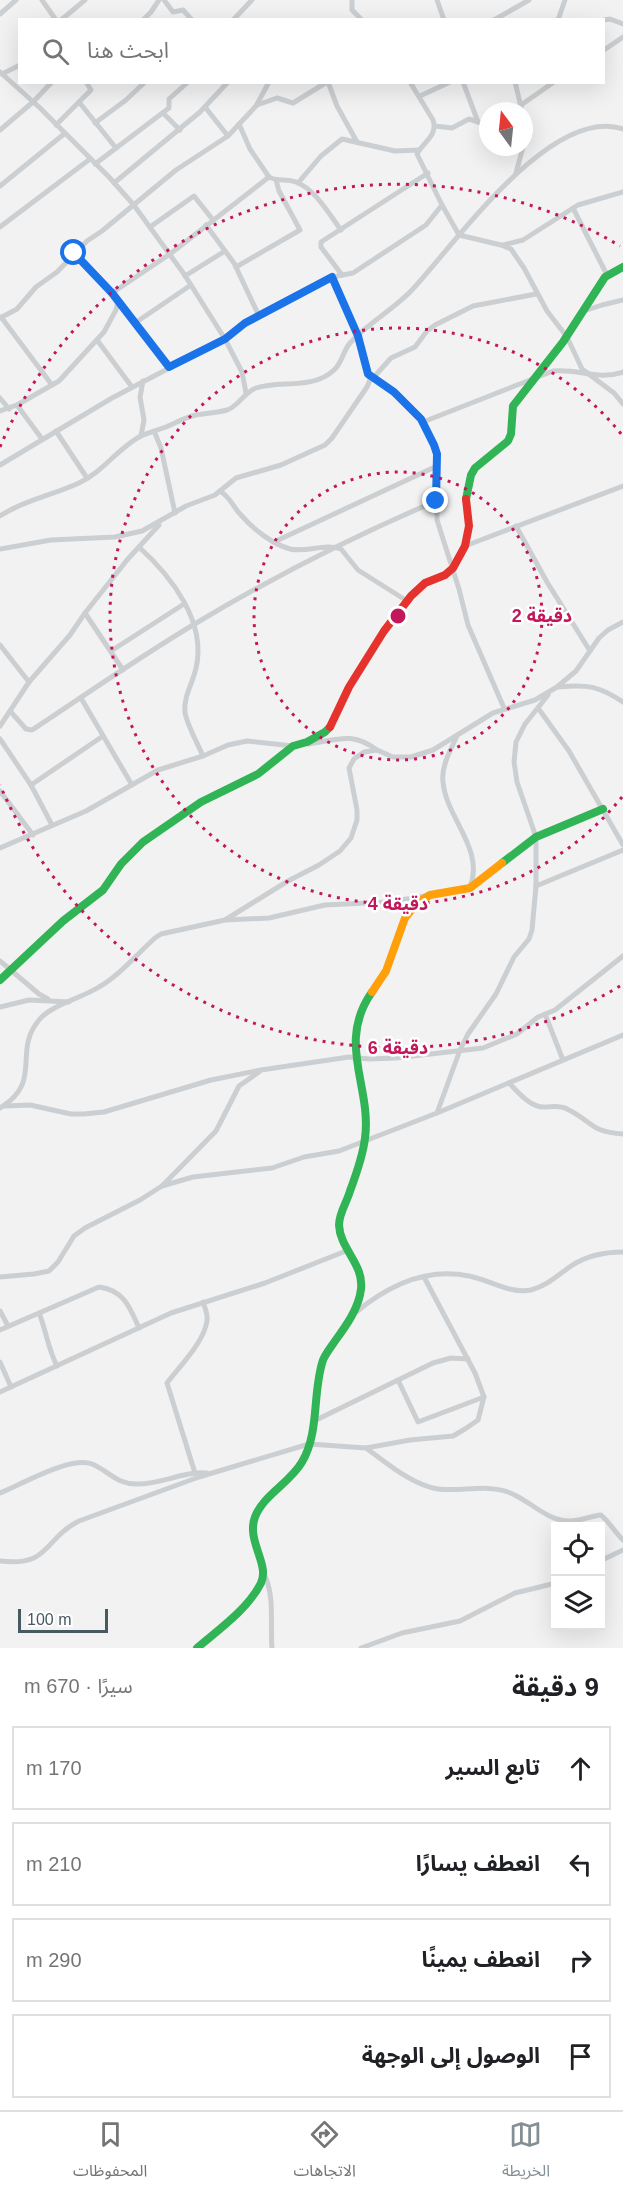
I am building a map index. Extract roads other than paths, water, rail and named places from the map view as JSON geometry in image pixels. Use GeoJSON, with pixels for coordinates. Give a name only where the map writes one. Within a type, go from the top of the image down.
{"type":"FeatureCollection","features":[{"type":"Feature","properties":{"kind":"street"},"geometry":{"type":"LineString","coordinates":[[0,14],[16,0]]}},
{"type":"Feature","properties":{"kind":"street"},"geometry":{"type":"LineString","coordinates":[[42,0],[55,18]]}},
{"type":"Feature","properties":{"kind":"street"},"geometry":{"type":"LineString","coordinates":[[63,18],[85,0]]}},
{"type":"Feature","properties":{"kind":"street"},"geometry":{"type":"LineString","coordinates":[[145,18],[161,0],[173,12],[183,10],[190,18]]}},
{"type":"Feature","properties":{"kind":"street"},"geometry":{"type":"LineString","coordinates":[[235,18],[252,0]]}},
{"type":"Feature","properties":{"kind":"street"},"geometry":{"type":"LineString","coordinates":[[352,0],[355,13],[360,18]]}},
{"type":"Feature","properties":{"kind":"street"},"geometry":{"type":"LineString","coordinates":[[498,18],[529,0]]}},
{"type":"Feature","properties":{"kind":"street"},"geometry":{"type":"LineString","coordinates":[[559,18],[565,0]]}},
{"type":"Feature","properties":{"kind":"street"},"geometry":{"type":"LineString","coordinates":[[438,1],[443,18]]}},
{"type":"Feature","properties":{"kind":"street"},"geometry":{"type":"LineString","coordinates":[[353,18],[355,13]]}},
{"type":"Feature","properties":{"kind":"street"},"geometry":{"type":"LineString","coordinates":[[605,20],[610,19],[623,24]]}},
{"type":"Feature","properties":{"kind":"street"},"geometry":{"type":"LineString","coordinates":[[605,49],[623,37]]}},
{"type":"Feature","properties":{"kind":"street"},"geometry":{"type":"LineString","coordinates":[[18,66],[1,73],[33,102],[133,204],[185,276],[225,339],[242,372],[246,393]]}},
{"type":"Feature","properties":{"kind":"street"},"geometry":{"type":"LineString","coordinates":[[0,130],[50,84]]}},
{"type":"Feature","properties":{"kind":"street"},"geometry":{"type":"LineString","coordinates":[[56,125],[91,90],[87,84]]}},
{"type":"Feature","properties":{"kind":"street"},"geometry":{"type":"LineString","coordinates":[[95,123],[144,84]]}},
{"type":"Feature","properties":{"kind":"street"},"geometry":{"type":"LineString","coordinates":[[0,227],[163,113],[170,107],[169,99],[186,84]]}},
{"type":"Feature","properties":{"kind":"street"},"geometry":{"type":"LineString","coordinates":[[114,183],[180,130],[226,84]]}},
{"type":"Feature","properties":{"kind":"street"},"geometry":{"type":"LineString","coordinates":[[52,385],[1,318],[17,309],[36,287],[57,272],[87,241],[133,204],[176,170],[228,136],[256,106],[266,84]]}},
{"type":"Feature","properties":{"kind":"street"},"geometry":{"type":"LineString","coordinates":[[256,106],[277,98],[293,103],[325,84]]}},
{"type":"Feature","properties":{"kind":"street"},"geometry":{"type":"LineString","coordinates":[[329,84],[337,106],[357,142]]}},
{"type":"Feature","properties":{"kind":"street"},"geometry":{"type":"LineString","coordinates":[[411,84],[435,126],[433,134],[419,150],[418,156],[459,236],[502,245],[516,254],[536,294],[567,337],[578,364],[590,376],[614,393],[623,404]]}},
{"type":"Feature","properties":{"kind":"street"},"geometry":{"type":"LineString","coordinates":[[420,96],[446,84]]}},
{"type":"Feature","properties":{"kind":"street"},"geometry":{"type":"LineString","coordinates":[[464,84],[478,122]]}},
{"type":"Feature","properties":{"kind":"street"},"geometry":{"type":"LineString","coordinates":[[515,84],[519,102]]}},
{"type":"Feature","properties":{"kind":"street"},"geometry":{"type":"LineString","coordinates":[[529,102],[551,84]]}},
{"type":"Feature","properties":{"kind":"street"},"geometry":{"type":"LineString","coordinates":[[79,102],[116,148]]}},
{"type":"Feature","properties":{"kind":"street"},"geometry":{"type":"LineString","coordinates":[[205,107],[228,136]]}},
{"type":"Feature","properties":{"kind":"street"},"geometry":{"type":"LineString","coordinates":[[163,113],[180,130]]}},
{"type":"Feature","properties":{"kind":"street"},"geometry":{"type":"LineString","coordinates":[[435,126],[449,129],[467,119],[478,122]]}},
{"type":"Feature","properties":{"kind":"street"},"geometry":{"type":"LineString","coordinates":[[239,124],[252,152],[269,177],[298,183],[317,199],[341,230]]}},
{"type":"Feature","properties":{"kind":"street"},"geometry":{"type":"LineString","coordinates":[[0,516],[24,502],[87,478],[141,436],[186,417],[230,409],[246,393],[256,388],[304,383],[329,374],[335,370],[347,347],[402,300],[515,174],[543,153],[583,129],[607,126],[623,129]]}},
{"type":"Feature","properties":{"kind":"street"},"geometry":{"type":"LineString","coordinates":[[0,186],[64,134]]}},
{"type":"Feature","properties":{"kind":"street"},"geometry":{"type":"LineString","coordinates":[[298,183],[321,156],[342,139],[395,151],[419,150]]}},
{"type":"Feature","properties":{"kind":"street"},"geometry":{"type":"LineString","coordinates":[[515,174],[520,156]]}},
{"type":"Feature","properties":{"kind":"street"},"geometry":{"type":"LineString","coordinates":[[342,275],[320,245],[321,242],[428,174]]}},
{"type":"Feature","properties":{"kind":"street"},"geometry":{"type":"LineString","coordinates":[[112,293],[170,254],[269,177]]}},
{"type":"Feature","properties":{"kind":"street"},"geometry":{"type":"LineString","coordinates":[[236,267],[300,230],[279,191],[276,180]]}},
{"type":"Feature","properties":{"kind":"street"},"geometry":{"type":"LineString","coordinates":[[502,245],[523,240],[573,207],[623,192]]}},
{"type":"Feature","properties":{"kind":"street"},"geometry":{"type":"LineString","coordinates":[[150,227],[194,196],[213,220]]}},
{"type":"Feature","properties":{"kind":"street"},"geometry":{"type":"LineString","coordinates":[[0,465],[132,387],[225,339],[245,323],[332,277],[353,273],[426,225],[442,205]]}},
{"type":"Feature","properties":{"kind":"street"},"geometry":{"type":"LineString","coordinates":[[573,207],[607,275]]}},
{"type":"Feature","properties":{"kind":"street"},"geometry":{"type":"LineString","coordinates":[[206,225],[236,267],[259,316]]}},
{"type":"Feature","properties":{"kind":"street"},"geometry":{"type":"LineString","coordinates":[[185,276],[225,251]]}},
{"type":"Feature","properties":{"kind":"street"},"geometry":{"type":"LineString","coordinates":[[75,252],[112,293],[169,367]]}},
{"type":"Feature","properties":{"kind":"street"},"geometry":{"type":"LineString","coordinates":[[0,980],[63,921],[103,890],[121,864],[143,842],[201,802],[258,774],[293,746],[325,732],[331,725],[349,687],[384,631],[407,601],[417,589],[453,568],[465,546],[470,526],[466,499],[471,475],[475,468],[508,441],[511,434],[513,406],[536,380],[567,337],[607,275],[623,267]]}},
{"type":"Feature","properties":{"kind":"street"},"geometry":{"type":"LineString","coordinates":[[332,277],[358,336],[371,376],[394,392],[423,422],[434,445],[437,466],[437,520],[468,625],[504,708]]}},
{"type":"Feature","properties":{"kind":"street"},"geometry":{"type":"LineString","coordinates":[[135,323],[191,285]]}},
{"type":"Feature","properties":{"kind":"street"},"geometry":{"type":"LineString","coordinates":[[0,549],[51,540],[126,535],[142,531],[211,497],[236,478],[281,465],[327,443],[367,387],[371,376],[391,358],[415,347],[427,331],[435,325],[473,306],[536,294]]}},
{"type":"Feature","properties":{"kind":"street"},"geometry":{"type":"LineString","coordinates":[[584,311],[623,300]]}},
{"type":"Feature","properties":{"kind":"street"},"geometry":{"type":"LineString","coordinates":[[0,411],[17,405],[52,385],[97,340],[113,317],[118,301]]}},
{"type":"Feature","properties":{"kind":"street"},"geometry":{"type":"LineString","coordinates":[[97,340],[132,387]]}},
{"type":"Feature","properties":{"kind":"street"},"geometry":{"type":"LineString","coordinates":[[423,422],[536,380],[554,371],[565,370],[590,376],[610,376],[623,372]]}},
{"type":"Feature","properties":{"kind":"street"},"geometry":{"type":"LineString","coordinates":[[141,436],[144,420],[140,397],[143,381]]}},
{"type":"Feature","properties":{"kind":"street"},"geometry":{"type":"LineString","coordinates":[[0,398],[9,409]]}},
{"type":"Feature","properties":{"kind":"street"},"geometry":{"type":"LineString","coordinates":[[17,405],[42,439]]}},
{"type":"Feature","properties":{"kind":"street"},"geometry":{"type":"LineString","coordinates":[[56,431],[87,478]]}},
{"type":"Feature","properties":{"kind":"street"},"geometry":{"type":"LineString","coordinates":[[154,431],[161,448],[175,513]]}},
{"type":"Feature","properties":{"kind":"street"},"geometry":{"type":"LineString","coordinates":[[274,542],[437,466]]}},
{"type":"Feature","properties":{"kind":"street"},"geometry":{"type":"LineString","coordinates":[[465,546],[623,486]]}},
{"type":"Feature","properties":{"kind":"street"},"geometry":{"type":"LineString","coordinates":[[220,491],[229,497],[240,515],[274,542],[299,550],[335,547],[346,554],[358,570],[407,601]]}},
{"type":"Feature","properties":{"kind":"street"},"geometry":{"type":"LineString","coordinates":[[10,711],[26,729],[32,730],[194,624],[335,547],[436,501]]}},
{"type":"Feature","properties":{"kind":"street"},"geometry":{"type":"LineString","coordinates":[[0,726],[29,682],[70,635],[139,547],[163,521]]}},
{"type":"Feature","properties":{"kind":"street"},"geometry":{"type":"LineString","coordinates":[[516,526],[547,582],[590,651]]}},
{"type":"Feature","properties":{"kind":"street"},"geometry":{"type":"LineString","coordinates":[[139,547],[160,568],[184,604],[194,624],[198,650],[196,666],[185,700],[185,713],[202,756]]}},
{"type":"Feature","properties":{"kind":"street"},"geometry":{"type":"LineString","coordinates":[[111,651],[184,604]]}},
{"type":"Feature","properties":{"kind":"street"},"geometry":{"type":"LineString","coordinates":[[85,613],[123,670]]}},
{"type":"Feature","properties":{"kind":"street"},"geometry":{"type":"LineString","coordinates":[[0,848],[86,811],[158,770],[237,742],[293,746],[353,738],[363,740],[377,750],[393,756],[411,757],[433,750],[476,722],[504,708],[519,707],[549,693],[576,671],[608,630],[623,622]]}},
{"type":"Feature","properties":{"kind":"street"},"geometry":{"type":"LineString","coordinates":[[0,645],[29,682]]}},
{"type":"Feature","properties":{"kind":"street"},"geometry":{"type":"LineString","coordinates":[[557,687],[580,684],[596,687],[623,702]]}},
{"type":"Feature","properties":{"kind":"street"},"geometry":{"type":"LineString","coordinates":[[437,1113],[460,1050],[477,1019],[504,979],[514,957],[529,939],[532,930],[536,886],[536,837],[517,782],[514,762],[516,742],[525,724],[549,693]]}},
{"type":"Feature","properties":{"kind":"street"},"geometry":{"type":"LineString","coordinates":[[81,698],[132,785]]}},
{"type":"Feature","properties":{"kind":"street"},"geometry":{"type":"LineString","coordinates":[[538,708],[569,750],[623,845]]}},
{"type":"Feature","properties":{"kind":"street"},"geometry":{"type":"LineString","coordinates":[[31,785],[103,736]]}},
{"type":"Feature","properties":{"kind":"street"},"geometry":{"type":"LineString","coordinates":[[456,737],[445,765],[442,783],[472,856],[474,869],[470,888]]}},
{"type":"Feature","properties":{"kind":"street"},"geometry":{"type":"LineString","coordinates":[[0,739],[31,785],[52,825]]}},
{"type":"Feature","properties":{"kind":"street"},"geometry":{"type":"LineString","coordinates":[[225,920],[332,857],[346,845],[357,820],[349,768],[354,759],[364,752],[377,750]]}},
{"type":"Feature","properties":{"kind":"street"},"geometry":{"type":"LineString","coordinates":[[0,791],[33,835]]}},
{"type":"Feature","properties":{"kind":"street"},"geometry":{"type":"LineString","coordinates":[[2,1107],[20,1092],[24,1084],[27,1046],[34,1026],[45,1013],[105,983],[162,934],[225,920],[269,918],[325,905],[388,902],[460,892],[470,888],[502,866],[536,837],[603,809]]}},
{"type":"Feature","properties":{"kind":"street"},"geometry":{"type":"LineString","coordinates":[[536,886],[623,850]]}},
{"type":"Feature","properties":{"kind":"street"},"geometry":{"type":"LineString","coordinates":[[354,1314],[361,1280],[358,1266],[346,1251],[338,1225],[365,1139],[356,1030],[359,1013],[389,965],[402,923],[410,911],[427,896]]}},
{"type":"Feature","properties":{"kind":"street"},"geometry":{"type":"LineString","coordinates":[[2,1107],[30,1105],[71,1114],[104,1112],[211,1080],[261,1070],[357,1057],[396,1058],[483,1048],[503,1042],[545,1014],[555,1010],[623,956]]}},
{"type":"Feature","properties":{"kind":"street"},"geometry":{"type":"LineString","coordinates":[[0,961],[39,994],[52,1001]]}},
{"type":"Feature","properties":{"kind":"street"},"geometry":{"type":"LineString","coordinates":[[0,1007],[29,1000],[70,1002]]}},
{"type":"Feature","properties":{"kind":"street"},"geometry":{"type":"LineString","coordinates":[[545,1014],[563,1060]]}},
{"type":"Feature","properties":{"kind":"street"},"geometry":{"type":"LineString","coordinates":[[162,1186],[193,1177],[272,1168],[311,1155],[339,1151],[437,1113],[623,1035]]}},
{"type":"Feature","properties":{"kind":"street"},"geometry":{"type":"LineString","coordinates":[[0,1277],[49,1271],[58,1262],[74,1236],[162,1186],[216,1131],[239,1086],[261,1070]]}},
{"type":"Feature","properties":{"kind":"street"},"geometry":{"type":"LineString","coordinates":[[509,1083],[535,1106],[564,1107],[592,1127],[604,1132],[623,1134]]}},
{"type":"Feature","properties":{"kind":"street"},"geometry":{"type":"LineString","coordinates":[[0,1392],[171,1313],[265,1282],[346,1251]]}},
{"type":"Feature","properties":{"kind":"street"},"geometry":{"type":"LineString","coordinates":[[272,1648],[272,1613],[267,1580],[253,1542],[255,1517],[263,1503],[303,1461],[314,1422],[324,1357],[354,1314],[404,1281],[451,1274],[470,1276],[503,1288],[528,1290],[549,1282],[585,1258],[605,1253],[623,1252]]}},
{"type":"Feature","properties":{"kind":"street"},"geometry":{"type":"LineString","coordinates":[[0,1561],[16,1563],[30,1560],[40,1555],[69,1526],[79,1521],[210,1474],[309,1444],[366,1448],[410,1440],[453,1436],[478,1420],[484,1397],[468,1359],[424,1277]]}},
{"type":"Feature","properties":{"kind":"street"},"geometry":{"type":"LineString","coordinates":[[0,1330],[99,1287],[107,1288],[122,1296],[139,1328]]}},
{"type":"Feature","properties":{"kind":"street"},"geometry":{"type":"LineString","coordinates":[[195,1473],[167,1383],[186,1361],[205,1329],[208,1319],[203,1302]]}},
{"type":"Feature","properties":{"kind":"street"},"geometry":{"type":"LineString","coordinates":[[0,1311],[8,1326]]}},
{"type":"Feature","properties":{"kind":"street"},"geometry":{"type":"LineString","coordinates":[[39,1313],[50,1351],[57,1366]]}},
{"type":"Feature","properties":{"kind":"street"},"geometry":{"type":"LineString","coordinates":[[314,1422],[433,1363],[451,1358],[468,1359]]}},
{"type":"Feature","properties":{"kind":"street"},"geometry":{"type":"LineString","coordinates":[[0,1362],[11,1386]]}},
{"type":"Feature","properties":{"kind":"street"},"geometry":{"type":"LineString","coordinates":[[398,1380],[417,1422],[484,1397]]}},
{"type":"Feature","properties":{"kind":"street"},"geometry":{"type":"LineString","coordinates":[[366,1448],[405,1475],[428,1487],[506,1491],[540,1512],[566,1521],[602,1515],[623,1540]]}},
{"type":"Feature","properties":{"kind":"street"},"geometry":{"type":"LineString","coordinates":[[0,1493],[64,1466],[81,1462],[96,1466],[114,1479],[135,1485],[195,1473],[210,1474]]}},
{"type":"Feature","properties":{"kind":"street"},"geometry":{"type":"LineString","coordinates":[[605,1559],[623,1550]]}},
{"type":"Feature","properties":{"kind":"street"},"geometry":{"type":"LineString","coordinates":[[197,1648],[252,1594],[262,1581],[264,1574]]}},
{"type":"Feature","properties":{"kind":"street"},"geometry":{"type":"LineString","coordinates":[[361,1648],[402,1633],[460,1621],[514,1593],[551,1584]]}}]}
